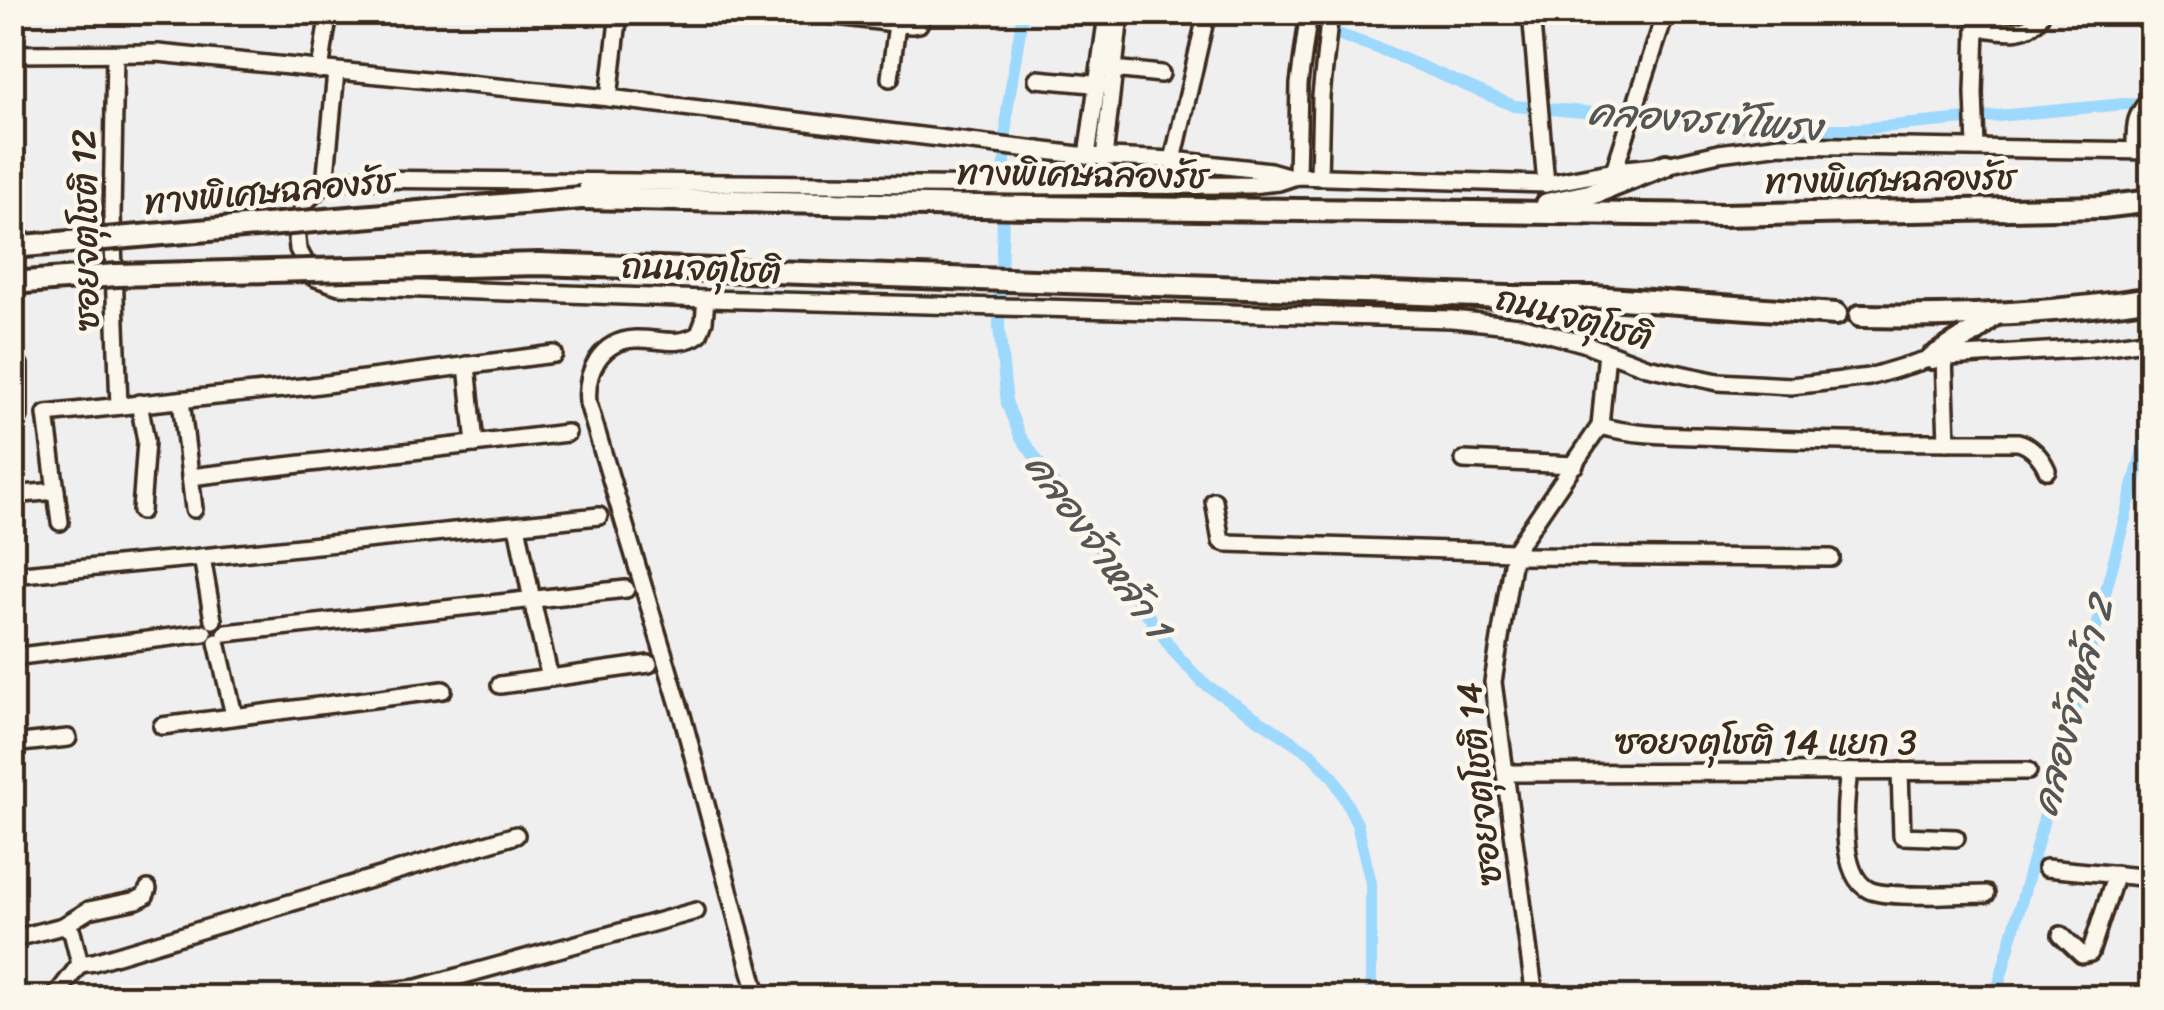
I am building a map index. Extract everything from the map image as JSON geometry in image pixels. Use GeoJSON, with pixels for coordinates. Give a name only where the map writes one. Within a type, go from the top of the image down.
{"type":"FeatureCollection","features":[{"type":"Feature","properties":{"kind":"highway"},"geometry":{"type":"LineString","coordinates":[[1511,212],[1589,196],[1666,165]]}},
{"type":"Feature","properties":{"kind":"highway","name":"ทางพิเศษฉลองรัช"},"geometry":{"type":"LineString","coordinates":[[12,246],[554,199],[852,203],[1027,193],[1511,212],[1723,215],[2102,207],[2152,202]]}},
{"type":"Feature","properties":{"kind":"highway","name":"ทางพิเศษฉลองรัช"},"geometry":{"type":"LineString","coordinates":[[12,282],[117,275],[539,264],[1507,297],[1594,296],[1836,314]]}},
{"type":"Feature","properties":{"kind":"highway"},"geometry":{"type":"LineString","coordinates":[[1860,316],[1994,315],[2148,298]]}},
{"type":"Feature","properties":{"kind":"highway"},"geometry":{"type":"LineString","coordinates":[[1938,357],[1994,315]]}},
{"type":"Feature","properties":{"kind":"street"},"geometry":{"type":"LineString","coordinates":[[328,12],[324,184],[358,179],[975,195]]}},
{"type":"Feature","properties":{"kind":"street"},"geometry":{"type":"LineString","coordinates":[[609,98],[619,12]]}},
{"type":"Feature","properties":{"kind":"street"},"geometry":{"type":"LineString","coordinates":[[804,12],[896,24],[919,24],[926,12]]}},
{"type":"Feature","properties":{"kind":"street"},"geometry":{"type":"LineString","coordinates":[[1173,160],[1207,12]]}},
{"type":"Feature","properties":{"kind":"street"},"geometry":{"type":"LineString","coordinates":[[1294,176],[1298,98],[1309,12]]}},
{"type":"Feature","properties":{"kind":"street"},"geometry":{"type":"LineString","coordinates":[[1531,12],[1546,184]]}},
{"type":"Feature","properties":{"kind":"street"},"geometry":{"type":"LineString","coordinates":[[1614,171],[1666,12]]}},
{"type":"Feature","properties":{"kind":"street"},"geometry":{"type":"LineString","coordinates":[[1976,146],[1976,27],[2028,30],[2042,12]]}},
{"type":"Feature","properties":{"kind":"street"},"geometry":{"type":"LineString","coordinates":[[2147,12],[2152,36]]}},
{"type":"Feature","properties":{"kind":"street"},"geometry":{"type":"LineString","coordinates":[[1319,177],[1320,96],[1329,14]]}},
{"type":"Feature","properties":{"kind":"street"},"geometry":{"type":"LineString","coordinates":[[1104,158],[1113,18]]}},
{"type":"Feature","properties":{"kind":"street"},"geometry":{"type":"LineString","coordinates":[[890,78],[896,24]]}},
{"type":"Feature","properties":{"kind":"street"},"geometry":{"type":"LineString","coordinates":[[12,54],[158,53],[609,98],[972,143],[1104,158],[1173,160],[1294,176],[1546,184],[1781,144],[2144,151],[2135,124],[2152,95]]}},
{"type":"Feature","properties":{"kind":"street","name":"ซอยจตุโชติ 12"},"geometry":{"type":"LineString","coordinates":[[115,54],[112,215],[118,406]]}},
{"type":"Feature","properties":{"kind":"street"},"geometry":{"type":"LineString","coordinates":[[1036,79],[1108,80],[1162,74]]}},
{"type":"Feature","properties":{"kind":"street"},"geometry":{"type":"LineString","coordinates":[[1087,156],[1108,80]]}},
{"type":"Feature","properties":{"kind":"street"},"geometry":{"type":"LineString","coordinates":[[1031,149],[1027,193],[1250,185],[1294,176]]}},
{"type":"Feature","properties":{"kind":"street","name":"ถนนจตุโชติ"},"geometry":{"type":"LineString","coordinates":[[324,184],[304,203],[296,229],[298,249],[313,277],[339,286],[1452,319],[1520,326],[1583,342],[1648,368],[1718,382],[1792,386],[1869,377],[1938,357],[2152,340]]}},
{"type":"Feature","properties":{"kind":"street"},"geometry":{"type":"LineString","coordinates":[[706,299],[699,334],[680,342],[634,340],[617,344],[596,359],[586,392],[691,746],[758,998]]}},
{"type":"Feature","properties":{"kind":"street","name":"ซอยจตุโชติ 14"},"geometry":{"type":"LineString","coordinates":[[1535,998],[1493,682],[1514,554],[1600,426],[1607,352]]}},
{"type":"Feature","properties":{"kind":"street"},"geometry":{"type":"LineString","coordinates":[[19,365],[16,417],[554,354]]}},
{"type":"Feature","properties":{"kind":"street"},"geometry":{"type":"LineString","coordinates":[[1938,357],[1947,442]]}},
{"type":"Feature","properties":{"kind":"street"},"geometry":{"type":"LineString","coordinates":[[467,366],[475,444]]}},
{"type":"Feature","properties":{"kind":"street"},"geometry":{"type":"LineString","coordinates":[[182,400],[194,509]]}},
{"type":"Feature","properties":{"kind":"street"},"geometry":{"type":"LineString","coordinates":[[139,404],[146,441],[142,512]]}},
{"type":"Feature","properties":{"kind":"street"},"geometry":{"type":"LineString","coordinates":[[46,414],[60,522]]}},
{"type":"Feature","properties":{"kind":"street"},"geometry":{"type":"LineString","coordinates":[[1600,426],[1650,434],[1759,439],[2025,444],[2047,470]]}},
{"type":"Feature","properties":{"kind":"street"},"geometry":{"type":"LineString","coordinates":[[190,477],[568,433]]}},
{"type":"Feature","properties":{"kind":"street"},"geometry":{"type":"LineString","coordinates":[[1464,460],[1575,465]]}},
{"type":"Feature","properties":{"kind":"street"},"geometry":{"type":"LineString","coordinates":[[12,496],[56,491]]}},
{"type":"Feature","properties":{"kind":"street"},"geometry":{"type":"LineString","coordinates":[[1214,501],[1221,541],[1226,543],[1514,554],[1831,558]]}},
{"type":"Feature","properties":{"kind":"street"},"geometry":{"type":"LineString","coordinates":[[12,575],[599,516]]}},
{"type":"Feature","properties":{"kind":"street"},"geometry":{"type":"LineString","coordinates":[[518,525],[550,678]]}},
{"type":"Feature","properties":{"kind":"street"},"geometry":{"type":"LineString","coordinates":[[202,556],[234,715]]}},
{"type":"Feature","properties":{"kind":"street"},"geometry":{"type":"LineString","coordinates":[[12,658],[215,632],[626,589]]}},
{"type":"Feature","properties":{"kind":"street"},"geometry":{"type":"LineString","coordinates":[[500,685],[649,664]]}},
{"type":"Feature","properties":{"kind":"street"},"geometry":{"type":"LineString","coordinates":[[162,726],[443,690]]}},
{"type":"Feature","properties":{"kind":"street"},"geometry":{"type":"LineString","coordinates":[[12,744],[68,738]]}},
{"type":"Feature","properties":{"kind":"street"},"geometry":{"type":"LineString","coordinates":[[1900,771],[1902,836],[1956,838]]}},
{"type":"Feature","properties":{"kind":"street","name":"ซอยจตุโชติ 14 แยก 3"},"geometry":{"type":"LineString","coordinates":[[1506,773],[2028,771]]}},
{"type":"Feature","properties":{"kind":"street"},"geometry":{"type":"LineString","coordinates":[[1848,772],[1846,847],[1861,885],[1873,892],[1910,895],[1986,894]]}},
{"type":"Feature","properties":{"kind":"street"},"geometry":{"type":"LineString","coordinates":[[54,998],[80,964],[516,835]]}},
{"type":"Feature","properties":{"kind":"street"},"geometry":{"type":"LineString","coordinates":[[2046,868],[2152,878]]}},
{"type":"Feature","properties":{"kind":"street"},"geometry":{"type":"LineString","coordinates":[[2061,935],[2082,956],[2090,953],[2116,874]]}},
{"type":"Feature","properties":{"kind":"street"},"geometry":{"type":"LineString","coordinates":[[12,939],[64,926],[90,910],[137,900],[148,889]]}},
{"type":"Feature","properties":{"kind":"street"},"geometry":{"type":"LineString","coordinates":[[358,998],[418,988],[696,911]]}},
{"type":"Feature","properties":{"kind":"street"},"geometry":{"type":"LineString","coordinates":[[64,926],[72,932],[80,964]]}},
{"type":"Feature","properties":{"kind":"street"},"geometry":{"type":"LineString","coordinates":[[1772,998],[1962,996]]}},
{"type":"Feature","properties":{"kind":"waterway","name":"คลองจ้าหล้า 1"},"geometry":{"type":"LineString","coordinates":[[1023,12],[1007,111],[999,327],[1007,404],[1020,436],[1175,653],[1203,683],[1310,753],[1334,778],[1357,824],[1371,883],[1371,998]]}},
{"type":"Feature","properties":{"kind":"waterway","name":"คลองจรเข้โพรง"},"geometry":{"type":"LineString","coordinates":[[1275,12],[1383,50],[1514,106],[1782,129],[1859,129],[2124,104],[2152,105]]}},
{"type":"Feature","properties":{"kind":"waterway","name":"คลองจ้าหล้า 2"},"geometry":{"type":"LineString","coordinates":[[1995,998],[2152,415]]}}]}
